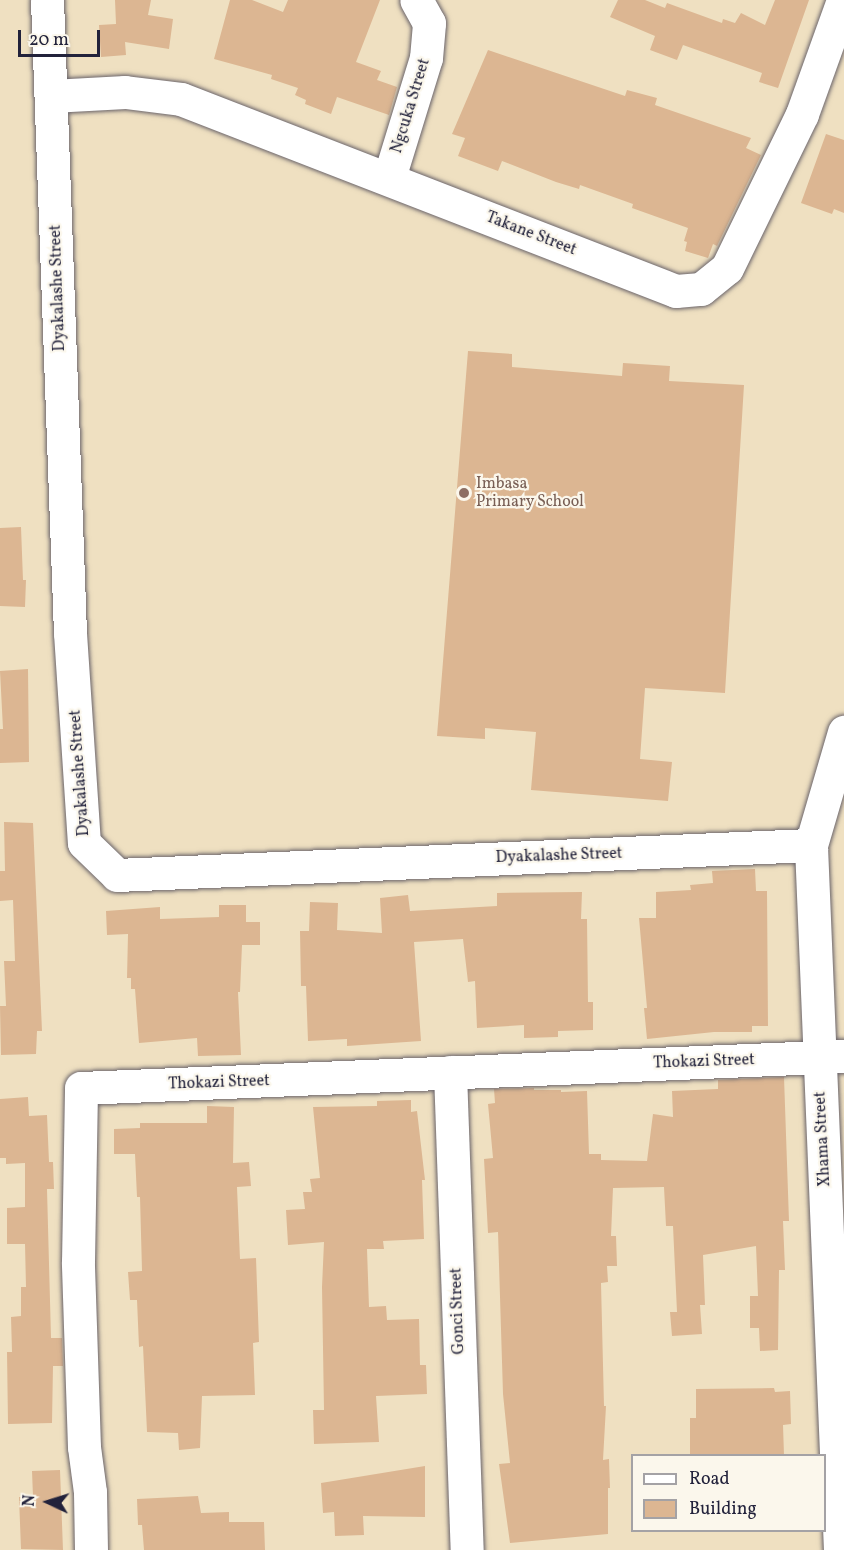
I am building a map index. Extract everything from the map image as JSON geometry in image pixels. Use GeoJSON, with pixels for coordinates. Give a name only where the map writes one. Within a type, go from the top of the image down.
{"type":"FeatureCollection","features":[{"type":"Feature","properties":{"kind":"street","name":"Dyakalashe Street"},"geometry":{"type":"LineString","coordinates":[[47,0],[70,633],[84,843],[117,875],[811,845]]}},
{"type":"Feature","properties":{"kind":"street","name":"Ngcuka Street"},"geometry":{"type":"LineString","coordinates":[[389,178],[426,58],[429,23],[416,0]]}},
{"type":"Feature","properties":{"kind":"street","name":"Takane Street"},"geometry":{"type":"LineString","coordinates":[[51,96],[125,92],[181,99],[676,291],[700,289],[727,268],[802,114],[843,0]]}},
{"type":"Feature","properties":{"kind":"street","name":"Xhama Street"},"geometry":{"type":"LineString","coordinates":[[840,1550],[831,1057],[811,845],[844,732]]}},
{"type":"Feature","properties":{"kind":"street","name":"Thokazi Street"},"geometry":{"type":"LineString","coordinates":[[91,1550],[90,1492],[84,1447],[78,1262],[81,1088],[831,1057]]}},
{"type":"Feature","properties":{"kind":"street","name":"Gonci Street"},"geometry":{"type":"LineString","coordinates":[[450,1072],[467,1550]]}},
{"type":"Feature","properties":{"kind":"building"},"geometry":{"type":"Polygon","coordinates":[[[115,0],[151,0],[148,15],[173,19],[169,49],[125,42],[126,55],[101,57],[99,25],[116,24],[115,0]]]}},
{"type":"Feature","properties":{"kind":"building"},"geometry":{"type":"Polygon","coordinates":[[[230,0],[252,0],[283,12],[288,0],[380,0],[356,62],[381,71],[377,80],[397,87],[389,115],[337,97],[331,114],[305,104],[306,100],[295,95],[298,88],[271,79],[272,75],[214,59],[230,0]]]}},
{"type":"Feature","properties":{"kind":"building"},"geometry":{"type":"Polygon","coordinates":[[[618,0],[645,0],[665,8],[667,3],[722,23],[723,19],[735,23],[741,13],[765,25],[775,0],[809,0],[778,88],[759,82],[762,73],[683,45],[677,60],[650,50],[655,36],[610,17],[618,0]]]}},
{"type":"Feature","properties":{"kind":"building"},"geometry":{"type":"Polygon","coordinates":[[[488,50],[625,96],[627,90],[657,98],[655,105],[751,138],[746,148],[761,155],[717,246],[713,244],[708,258],[685,251],[687,242],[684,241],[688,228],[632,208],[633,204],[580,185],[579,189],[556,182],[502,161],[498,171],[458,156],[465,138],[452,134],[488,50]]]}},
{"type":"Feature","properties":{"kind":"building"},"geometry":{"type":"Polygon","coordinates":[[[826,134],[844,140],[844,213],[834,209],[832,214],[801,203],[826,134]]]}},
{"type":"Feature","properties":{"kind":"building"},"geometry":{"type":"Polygon","coordinates":[[[468,351],[512,354],[512,367],[622,376],[623,363],[670,366],[669,381],[744,385],[725,693],[645,688],[640,759],[672,762],[668,801],[531,790],[536,732],[485,728],[485,739],[437,736],[468,351]]]}},
{"type":"Feature","properties":{"kind":"building"},"geometry":{"type":"Polygon","coordinates":[[[21,527],[23,580],[26,580],[25,607],[0,606],[0,528],[21,527]]]}},
{"type":"Feature","properties":{"kind":"building"},"geometry":{"type":"Polygon","coordinates":[[[28,669],[29,762],[0,763],[0,729],[3,729],[0,671],[28,669]]]}},
{"type":"Feature","properties":{"kind":"building"},"geometry":{"type":"Polygon","coordinates":[[[4,822],[33,823],[42,1031],[37,1031],[36,1054],[1,1055],[0,1006],[6,1006],[4,961],[15,961],[13,900],[0,901],[0,871],[5,871],[4,822]]]}},
{"type":"Feature","properties":{"kind":"building"},"geometry":{"type":"Polygon","coordinates":[[[755,869],[756,891],[767,891],[768,1026],[752,1026],[752,1032],[714,1032],[647,1039],[644,1008],[647,1008],[639,918],[656,918],[656,892],[691,890],[690,885],[713,883],[712,871],[755,869]]]}},
{"type":"Feature","properties":{"kind":"building"},"geometry":{"type":"Polygon","coordinates":[[[582,892],[581,919],[587,919],[588,1002],[593,1002],[593,1030],[558,1031],[558,1037],[524,1038],[524,1025],[477,1028],[475,981],[468,982],[463,939],[414,942],[421,1041],[347,1046],[347,1039],[308,1041],[306,986],[301,986],[300,931],[309,931],[310,902],[338,903],[337,930],[382,933],[380,898],[408,895],[410,911],[497,906],[497,893],[582,892]]]}},
{"type":"Feature","properties":{"kind":"building"},"geometry":{"type":"Polygon","coordinates":[[[219,905],[246,905],[246,922],[260,922],[260,945],[242,945],[240,992],[238,992],[241,1055],[198,1056],[197,1038],[139,1043],[135,989],[131,989],[131,978],[127,978],[128,934],[107,935],[106,911],[160,907],[160,919],[219,917],[219,905]]]}},
{"type":"Feature","properties":{"kind":"building"},"geometry":{"type":"Polygon","coordinates":[[[784,1077],[789,1221],[783,1221],[785,1270],[779,1270],[778,1350],[760,1351],[759,1328],[750,1328],[750,1296],[758,1296],[756,1246],[703,1255],[705,1305],[700,1305],[702,1334],[672,1336],[670,1312],[677,1312],[673,1226],[666,1226],[664,1187],[613,1188],[611,1236],[616,1236],[617,1266],[607,1266],[608,1282],[601,1283],[604,1406],[606,1406],[603,1460],[609,1459],[610,1488],[608,1488],[608,1534],[510,1543],[499,1464],[510,1463],[503,1394],[498,1232],[488,1233],[484,1159],[493,1158],[488,1104],[495,1103],[494,1089],[534,1088],[534,1090],[561,1090],[561,1092],[587,1091],[589,1154],[601,1154],[601,1160],[647,1161],[653,1114],[673,1117],[672,1091],[718,1089],[718,1080],[784,1077]]]}},
{"type":"Feature","properties":{"kind":"building"},"geometry":{"type":"Polygon","coordinates":[[[28,1097],[29,1116],[47,1115],[49,1162],[53,1162],[54,1189],[47,1189],[51,1338],[62,1338],[63,1366],[53,1366],[52,1423],[8,1424],[7,1352],[12,1352],[11,1317],[21,1316],[21,1287],[26,1287],[25,1244],[7,1244],[7,1208],[25,1207],[25,1163],[6,1164],[6,1158],[0,1158],[0,1099],[28,1097]]]}},
{"type":"Feature","properties":{"kind":"building"},"geometry":{"type":"Polygon","coordinates":[[[411,1100],[411,1112],[417,1111],[425,1180],[422,1180],[424,1239],[383,1241],[384,1249],[367,1249],[369,1307],[386,1306],[387,1320],[419,1319],[420,1365],[426,1365],[427,1394],[376,1396],[379,1442],[314,1444],[313,1410],[324,1410],[322,1287],[324,1242],[288,1245],[286,1210],[305,1209],[303,1192],[312,1192],[310,1179],[320,1178],[313,1107],[377,1106],[377,1101],[411,1100]]]}},
{"type":"Feature","properties":{"kind":"building"},"geometry":{"type":"Polygon","coordinates":[[[207,1106],[234,1107],[233,1163],[249,1162],[251,1186],[237,1187],[240,1259],[256,1258],[259,1342],[253,1343],[255,1395],[202,1396],[200,1448],[179,1450],[178,1433],[147,1432],[143,1346],[139,1347],[137,1300],[130,1300],[128,1272],[142,1271],[140,1197],[137,1197],[135,1154],[114,1154],[114,1129],[140,1128],[140,1123],[207,1123],[207,1106]]]}},
{"type":"Feature","properties":{"kind":"building"},"geometry":{"type":"Polygon","coordinates":[[[774,1388],[775,1392],[790,1391],[791,1424],[783,1425],[784,1454],[690,1454],[690,1418],[696,1418],[696,1389],[774,1388]]]}},
{"type":"Feature","properties":{"kind":"building"},"geometry":{"type":"Polygon","coordinates":[[[425,1466],[425,1517],[363,1516],[364,1535],[335,1536],[334,1512],[323,1513],[321,1483],[425,1466]]]}},
{"type":"Feature","properties":{"kind":"building"},"geometry":{"type":"Polygon","coordinates":[[[60,1470],[63,1550],[21,1549],[19,1497],[33,1497],[32,1471],[60,1470]]]}},
{"type":"Feature","properties":{"kind":"building"},"geometry":{"type":"Polygon","coordinates":[[[198,1496],[201,1513],[229,1512],[229,1522],[264,1522],[265,1550],[144,1550],[142,1525],[138,1525],[137,1499],[198,1496]]]}},
{"type":"Feature","properties":{"kind":"place","name":"Imbasa Primary School"},"geometry":{"type":"Point","coordinates":[464,493]}}]}
